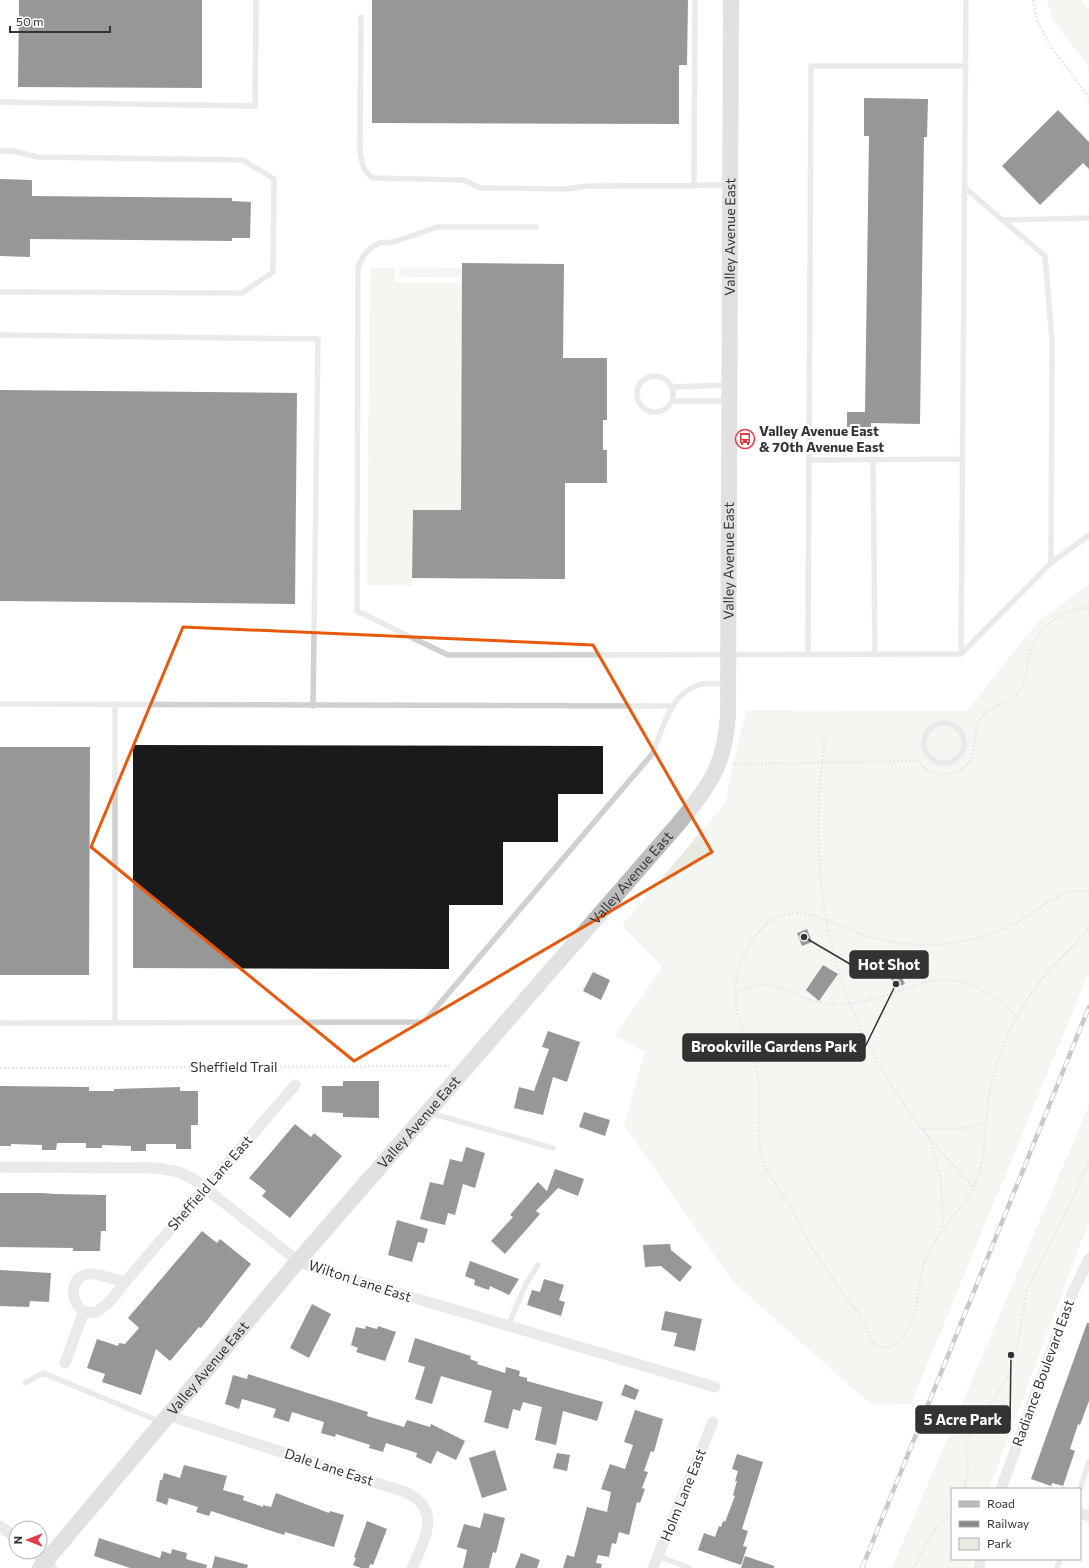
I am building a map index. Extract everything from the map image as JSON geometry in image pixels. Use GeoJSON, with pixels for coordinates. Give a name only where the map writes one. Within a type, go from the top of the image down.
{"type":"FeatureCollection","features":[{"type":"Feature","properties":{"kind":"main road","name":"Valley Avenue East"},"geometry":{"type":"LineString","coordinates":[[43,1562],[298,1261],[683,817],[714,775],[720,761],[727,729],[731,0]]}},
{"type":"Feature","properties":{"kind":"street","name":"Sheffield Lane East"},"geometry":{"type":"LineString","coordinates":[[84,1311],[94,1313],[101,1310],[295,1085]]}},
{"type":"Feature","properties":{"kind":"street","name":"Wilton Lane East"},"geometry":{"type":"LineString","coordinates":[[0,1167],[167,1169],[188,1176],[206,1188],[298,1261],[333,1275],[715,1387]]}},
{"type":"Feature","properties":{"kind":"street","name":"Radiance Boulevard East"},"geometry":{"type":"LineString","coordinates":[[1004,1488],[1073,1292],[1089,1259]]}},
{"type":"Feature","properties":{"kind":"street"},"geometry":{"type":"LineString","coordinates":[[64,1363],[84,1311],[76,1304],[73,1294],[76,1282],[82,1276],[94,1274],[114,1280],[126,1281]]}},
{"type":"Feature","properties":{"kind":"street","name":"Dale Lane East"},"geometry":{"type":"LineString","coordinates":[[164,1419],[405,1492],[416,1497],[426,1509],[428,1522],[426,1532],[412,1568]]}},
{"type":"Feature","properties":{"kind":"street","name":"Holm Lane East"},"geometry":{"type":"LineString","coordinates":[[653,1568],[713,1422]]}},
{"type":"Feature","properties":{"kind":"lane"},"geometry":{"type":"LineString","coordinates":[[0,102],[255,106],[256,0]]}},
{"type":"Feature","properties":{"kind":"lane"},"geometry":{"type":"LineString","coordinates":[[694,186],[695,0]]}},
{"type":"Feature","properties":{"kind":"lane"},"geometry":{"type":"LineString","coordinates":[[961,654],[966,0]]}},
{"type":"Feature","properties":{"kind":"lane"},"geometry":{"type":"LineString","coordinates":[[361,17],[360,152],[363,167],[367,174],[373,178],[464,180],[480,188],[566,189],[588,186],[730,185]]}},
{"type":"Feature","properties":{"kind":"lane"},"geometry":{"type":"LineString","coordinates":[[808,655],[810,66],[966,66]]}},
{"type":"Feature","properties":{"kind":"lane"},"geometry":{"type":"LineString","coordinates":[[0,150],[13,150],[38,157],[243,160],[274,179],[273,272],[242,293],[0,292]]}},
{"type":"Feature","properties":{"kind":"lane"},"geometry":{"type":"LineString","coordinates":[[965,188],[1045,256],[1052,340],[1051,563]]}},
{"type":"Feature","properties":{"kind":"lane"},"geometry":{"type":"LineString","coordinates":[[1004,220],[1089,218]]}},
{"type":"Feature","properties":{"kind":"lane"},"geometry":{"type":"LineString","coordinates":[[536,227],[437,227],[394,242],[380,243],[373,246],[369,249],[360,262],[358,275],[357,611],[448,655],[728,656],[961,654],[1051,563],[1089,535]]}},
{"type":"Feature","properties":{"kind":"lane"},"geometry":{"type":"LineString","coordinates":[[0,335],[318,339],[313,706]]}},
{"type":"Feature","properties":{"kind":"lane"},"geometry":{"type":"LineString","coordinates":[[673,401],[672,387],[665,378],[653,375],[642,380],[639,385],[637,397],[642,407],[653,412],[665,410],[673,401],[729,393]]}},
{"type":"Feature","properties":{"kind":"lane"},"geometry":{"type":"LineString","coordinates":[[672,387],[729,393]]}},
{"type":"Feature","properties":{"kind":"lane"},"geometry":{"type":"LineString","coordinates":[[809,460],[963,459]]}},
{"type":"Feature","properties":{"kind":"lane"},"geometry":{"type":"LineString","coordinates":[[873,460],[874,655]]}},
{"type":"Feature","properties":{"kind":"lane"},"geometry":{"type":"LineString","coordinates":[[0,1024],[424,1022],[653,753],[672,706],[685,691],[702,684],[727,684]]}},
{"type":"Feature","properties":{"kind":"lane"},"geometry":{"type":"LineString","coordinates":[[0,704],[672,706]]}},
{"type":"Feature","properties":{"kind":"lane"},"geometry":{"type":"LineString","coordinates":[[114,704],[114,1023]]}},
{"type":"Feature","properties":{"kind":"lane"},"geometry":{"type":"LineString","coordinates":[[941,723],[954,725],[959,729],[965,741],[962,754],[952,762],[938,763],[927,754],[924,748],[926,735],[929,729],[941,723]]}},
{"type":"Feature","properties":{"kind":"lane"},"geometry":{"type":"LineString","coordinates":[[427,1112],[552,1148]]}},
{"type":"Feature","properties":{"kind":"lane"},"geometry":{"type":"LineString","coordinates":[[508,1327],[526,1284],[538,1265]]}},
{"type":"Feature","properties":{"kind":"lane"},"geometry":{"type":"LineString","coordinates":[[26,1382],[43,1373],[164,1419]]}},
{"type":"Feature","properties":{"kind":"lane"},"geometry":{"type":"LineString","coordinates":[[1080,1488],[1089,1462]]}},
{"type":"Feature","properties":{"kind":"lane"},"geometry":{"type":"LineString","coordinates":[[658,1556],[689,1568]]}},
{"type":"Feature","properties":{"kind":"path"},"geometry":{"type":"LineString","coordinates":[[1033,0],[1038,23],[1051,48],[1089,96]]}},
{"type":"Feature","properties":{"kind":"path"},"geometry":{"type":"LineString","coordinates":[[720,761],[733,764],[918,761],[928,771],[934,774],[945,775],[962,770],[973,754],[977,725],[984,714],[1002,706],[1020,691],[1026,679],[1030,650],[1048,625],[1064,613],[1089,607]]}},
{"type":"Feature","properties":{"kind":"path"},"geometry":{"type":"LineString","coordinates":[[824,739],[818,816],[822,889],[827,921],[840,974],[867,1044],[888,1081],[930,1140],[974,1187]]}},
{"type":"Feature","properties":{"kind":"path"},"geometry":{"type":"LineString","coordinates":[[1089,892],[1077,890],[1062,893],[1014,924],[977,937],[947,944],[916,945],[886,941],[857,934],[812,915],[801,913],[785,915],[770,921],[756,936],[744,955],[738,972],[735,993],[737,1010],[749,1044],[758,1085],[758,1125],[762,1159],[811,1246],[850,1303],[861,1316],[868,1334],[877,1345],[884,1348],[891,1347],[900,1342],[906,1333],[914,1313],[921,1272],[928,1254],[943,1228],[974,1187],[983,1160],[986,1123],[993,1077],[1005,1040],[1017,1017],[1046,974],[1081,938],[1089,927]]}},
{"type":"Feature","properties":{"kind":"path"},"geometry":{"type":"LineString","coordinates":[[735,993],[746,988],[768,984],[781,987],[801,998],[815,1002],[825,1004],[850,1003],[878,998],[926,981],[949,980],[961,982],[988,991],[1017,1017]]}},
{"type":"Feature","properties":{"kind":"path","name":"Sheffield Trail"},"geometry":{"type":"LineString","coordinates":[[0,1068],[468,1066]]}},
{"type":"Feature","properties":{"kind":"path"},"geometry":{"type":"LineString","coordinates":[[922,1129],[966,1128],[986,1123]]}},
{"type":"Feature","properties":{"kind":"path"},"geometry":{"type":"LineString","coordinates":[[930,1140],[942,1180],[943,1228]]}},
{"type":"Feature","properties":{"kind":"path"},"geometry":{"type":"LineString","coordinates":[[964,1488],[968,1472],[966,1446],[970,1432],[996,1396],[1008,1376],[1019,1339],[1026,1289],[1075,1194],[1089,1160]]}},
{"type":"Feature","properties":{"kind":"path"},"geometry":{"type":"LineString","coordinates":[[913,1568],[936,1529],[951,1515]]}},
{"type":"Feature","properties":{"kind":"highlighted area"},"geometry":{"type":"Polygon","coordinates":[[[183,627],[593,645],[712,852],[354,1061],[91,847],[183,627]]]}},
{"type":"Feature","properties":{"kind":"green space"},"geometry":{"type":"Polygon","coordinates":[[[1047,0],[1081,0],[1089,11],[1089,67],[1052,19],[1047,0]]]}},
{"type":"Feature","properties":{"kind":"green space"},"geometry":{"type":"Polygon","coordinates":[[[399,267],[462,268],[462,278],[399,277],[399,267]]]}},
{"type":"Feature","properties":{"kind":"green space"},"geometry":{"type":"Polygon","coordinates":[[[370,268],[395,268],[395,282],[462,282],[461,510],[413,510],[412,586],[367,585],[370,268]]]}},
{"type":"Feature","properties":{"kind":"green space"},"geometry":{"type":"Polygon","coordinates":[[[1089,585],[1089,972],[911,1404],[872,1405],[733,1282],[624,1125],[645,1052],[615,1036],[662,967],[622,925],[726,802],[732,768],[746,710],[967,711],[1038,621],[1089,585]]]}},
{"type":"Feature","properties":{"kind":"green space"},"geometry":{"type":"Polygon","coordinates":[[[1089,1105],[1089,1221],[989,1488],[951,1488],[951,1560],[972,1560],[970,1568],[892,1568],[1089,1105]]]}},
{"type":"Feature","properties":{"kind":"building"},"geometry":{"type":"Polygon","coordinates":[[[19,0],[202,0],[202,88],[18,87],[19,0]]]}},
{"type":"Feature","properties":{"kind":"building"},"geometry":{"type":"Polygon","coordinates":[[[372,0],[688,0],[687,65],[679,65],[679,124],[372,123],[372,0]]]}},
{"type":"Feature","properties":{"kind":"building"},"geometry":{"type":"Polygon","coordinates":[[[864,98],[928,99],[927,137],[924,137],[920,424],[871,423],[871,427],[847,427],[847,412],[865,412],[869,136],[864,136],[864,98]]]}},
{"type":"Feature","properties":{"kind":"building"},"geometry":{"type":"Polygon","coordinates":[[[1058,110],[1089,142],[1089,169],[1083,163],[1040,205],[1002,166],[1058,110]]]}},
{"type":"Feature","properties":{"kind":"building"},"geometry":{"type":"Polygon","coordinates":[[[0,179],[32,180],[32,196],[232,198],[232,201],[251,202],[250,238],[232,238],[232,241],[30,239],[30,257],[0,256],[0,179]]]}},
{"type":"Feature","properties":{"kind":"building"},"geometry":{"type":"Polygon","coordinates":[[[462,263],[564,264],[563,358],[607,358],[607,420],[603,420],[603,450],[607,450],[607,483],[565,483],[565,579],[412,578],[413,510],[461,510],[462,263]]]}},
{"type":"Feature","properties":{"kind":"building"},"geometry":{"type":"Polygon","coordinates":[[[0,390],[297,393],[295,604],[0,601],[0,390]]]}},
{"type":"Feature","properties":{"kind":"building"},"geometry":{"type":"Polygon","coordinates":[[[133,745],[603,746],[603,794],[558,794],[558,842],[503,842],[503,905],[449,905],[449,969],[133,968],[133,745]]]}},
{"type":"Feature","properties":{"kind":"building"},"geometry":{"type":"Polygon","coordinates":[[[0,747],[90,747],[89,975],[0,975],[0,747]]]}},
{"type":"Feature","properties":{"kind":"building"},"geometry":{"type":"Polygon","coordinates":[[[807,929],[812,942],[802,946],[797,933],[807,929]]]}},
{"type":"Feature","properties":{"kind":"building"},"geometry":{"type":"Polygon","coordinates":[[[823,965],[838,974],[819,1001],[806,990],[823,965]]]}},
{"type":"Feature","properties":{"kind":"building"},"geometry":{"type":"Polygon","coordinates":[[[899,971],[905,984],[894,988],[890,974],[899,971]]]}},
{"type":"Feature","properties":{"kind":"building"},"geometry":{"type":"Polygon","coordinates":[[[593,972],[610,980],[601,1000],[583,991],[593,972]]]}},
{"type":"Feature","properties":{"kind":"building"},"geometry":{"type":"Polygon","coordinates":[[[548,1031],[580,1042],[567,1082],[553,1077],[543,1115],[514,1108],[519,1087],[534,1091],[549,1049],[542,1047],[548,1031]]]}},
{"type":"Feature","properties":{"kind":"building"},"geometry":{"type":"Polygon","coordinates":[[[343,1081],[379,1081],[379,1118],[343,1117],[343,1113],[322,1112],[322,1086],[343,1086],[343,1081]]]}},
{"type":"Feature","properties":{"kind":"building"},"geometry":{"type":"Polygon","coordinates":[[[0,1086],[89,1087],[89,1091],[180,1087],[180,1091],[198,1091],[198,1125],[191,1125],[191,1149],[176,1149],[176,1144],[146,1144],[146,1151],[131,1151],[131,1146],[102,1145],[102,1148],[86,1148],[86,1143],[57,1143],[56,1150],[42,1150],[42,1145],[11,1144],[11,1146],[0,1146],[0,1086]]]}},
{"type":"Feature","properties":{"kind":"building"},"geometry":{"type":"Polygon","coordinates":[[[584,1112],[610,1120],[605,1136],[579,1127],[584,1112]]]}},
{"type":"Feature","properties":{"kind":"building"},"geometry":{"type":"Polygon","coordinates":[[[295,1124],[311,1137],[314,1133],[342,1156],[290,1218],[262,1196],[266,1191],[249,1178],[295,1124]]]}},
{"type":"Feature","properties":{"kind":"building"},"geometry":{"type":"Polygon","coordinates":[[[466,1147],[485,1153],[475,1188],[463,1184],[455,1215],[448,1213],[445,1225],[420,1219],[430,1182],[443,1185],[450,1159],[462,1162],[466,1147]]]}},
{"type":"Feature","properties":{"kind":"building"},"geometry":{"type":"Polygon","coordinates":[[[555,1169],[584,1179],[578,1196],[558,1188],[536,1211],[540,1214],[505,1254],[491,1241],[513,1217],[510,1215],[538,1182],[547,1191],[555,1169]]]}},
{"type":"Feature","properties":{"kind":"building"},"geometry":{"type":"Polygon","coordinates":[[[0,1193],[106,1195],[106,1231],[101,1231],[100,1251],[73,1251],[73,1248],[0,1247],[0,1193]]]}},
{"type":"Feature","properties":{"kind":"building"},"geometry":{"type":"Polygon","coordinates":[[[397,1220],[428,1229],[424,1243],[418,1242],[412,1262],[388,1255],[397,1220]]]}},
{"type":"Feature","properties":{"kind":"building"},"geometry":{"type":"Polygon","coordinates":[[[202,1231],[217,1243],[220,1239],[251,1264],[201,1328],[199,1327],[170,1361],[156,1349],[141,1395],[102,1382],[105,1374],[87,1368],[97,1339],[118,1346],[119,1343],[125,1344],[139,1328],[128,1318],[202,1231]]]}},
{"type":"Feature","properties":{"kind":"building"},"geometry":{"type":"Polygon","coordinates":[[[670,1244],[671,1250],[692,1267],[680,1282],[661,1266],[645,1267],[643,1245],[670,1244]]]}},
{"type":"Feature","properties":{"kind":"building"},"geometry":{"type":"Polygon","coordinates":[[[470,1261],[519,1279],[509,1295],[490,1286],[489,1290],[474,1285],[475,1280],[465,1276],[470,1261]]]}},
{"type":"Feature","properties":{"kind":"building"},"geometry":{"type":"Polygon","coordinates":[[[0,1270],[51,1273],[49,1302],[30,1301],[29,1307],[0,1306],[0,1270]]]}},
{"type":"Feature","properties":{"kind":"building"},"geometry":{"type":"Polygon","coordinates":[[[544,1279],[564,1285],[559,1300],[565,1302],[561,1316],[527,1305],[532,1290],[540,1292],[544,1279]]]}},
{"type":"Feature","properties":{"kind":"building"},"geometry":{"type":"Polygon","coordinates":[[[312,1304],[331,1314],[309,1358],[290,1348],[312,1304]]]}},
{"type":"Feature","properties":{"kind":"building"},"geometry":{"type":"Polygon","coordinates":[[[665,1311],[702,1319],[695,1351],[674,1346],[677,1333],[661,1330],[665,1311]]]}},
{"type":"Feature","properties":{"kind":"building"},"geometry":{"type":"Polygon","coordinates":[[[1087,1323],[1089,1323],[1089,1401],[1080,1425],[1078,1424],[1070,1449],[1075,1451],[1063,1486],[1052,1483],[1051,1486],[1031,1479],[1087,1323]]]}},
{"type":"Feature","properties":{"kind":"building"},"geometry":{"type":"Polygon","coordinates":[[[366,1326],[377,1329],[378,1326],[396,1332],[385,1361],[356,1352],[358,1348],[351,1345],[356,1327],[365,1329],[366,1326]]]}},
{"type":"Feature","properties":{"kind":"building"},"geometry":{"type":"Polygon","coordinates":[[[415,1338],[471,1356],[470,1359],[478,1362],[477,1364],[505,1373],[506,1367],[520,1371],[519,1376],[527,1378],[527,1381],[603,1402],[597,1421],[563,1411],[556,1445],[535,1440],[542,1407],[523,1402],[520,1411],[513,1409],[508,1429],[484,1422],[492,1391],[441,1376],[432,1404],[415,1399],[425,1367],[408,1362],[415,1338]]]}},
{"type":"Feature","properties":{"kind":"building"},"geometry":{"type":"Polygon","coordinates":[[[248,1374],[368,1412],[367,1416],[404,1427],[407,1420],[430,1427],[431,1424],[465,1441],[456,1460],[437,1451],[431,1464],[416,1457],[417,1453],[386,1443],[383,1452],[369,1448],[370,1445],[336,1434],[335,1437],[321,1433],[324,1422],[292,1412],[289,1422],[273,1417],[276,1409],[242,1399],[239,1409],[225,1404],[233,1375],[247,1379],[248,1374]]]}},
{"type":"Feature","properties":{"kind":"building"},"geometry":{"type":"Polygon","coordinates":[[[625,1384],[639,1390],[635,1400],[621,1395],[625,1384]]]}},
{"type":"Feature","properties":{"kind":"building"},"geometry":{"type":"Polygon","coordinates":[[[635,1410],[663,1419],[654,1452],[651,1451],[644,1471],[648,1472],[642,1488],[645,1489],[640,1503],[637,1502],[629,1535],[619,1532],[616,1544],[612,1543],[609,1557],[598,1555],[596,1563],[602,1564],[601,1568],[563,1568],[567,1555],[574,1557],[587,1507],[607,1512],[611,1492],[601,1489],[610,1464],[625,1469],[633,1445],[624,1442],[635,1410]]]}},
{"type":"Feature","properties":{"kind":"building"},"geometry":{"type":"Polygon","coordinates":[[[495,1450],[507,1490],[482,1498],[469,1458],[495,1450]]]}},
{"type":"Feature","properties":{"kind":"building"},"geometry":{"type":"Polygon","coordinates":[[[557,1453],[570,1455],[567,1471],[553,1468],[557,1453]]]}},
{"type":"Feature","properties":{"kind":"building"},"geometry":{"type":"Polygon","coordinates":[[[737,1454],[763,1462],[742,1529],[748,1531],[743,1546],[747,1547],[741,1565],[698,1550],[704,1533],[715,1537],[719,1526],[721,1527],[723,1521],[725,1522],[735,1496],[733,1495],[738,1471],[732,1469],[737,1454]]]}},
{"type":"Feature","properties":{"kind":"building"},"geometry":{"type":"Polygon","coordinates":[[[184,1465],[227,1476],[223,1490],[244,1496],[243,1500],[263,1507],[263,1505],[271,1507],[276,1493],[329,1513],[330,1511],[344,1515],[334,1547],[285,1532],[284,1535],[211,1511],[209,1516],[196,1512],[198,1507],[169,1498],[167,1505],[156,1501],[160,1480],[162,1480],[164,1473],[180,1478],[184,1465]]]}},
{"type":"Feature","properties":{"kind":"building"},"geometry":{"type":"Polygon","coordinates":[[[484,1513],[505,1518],[496,1553],[493,1552],[489,1568],[463,1568],[467,1550],[457,1547],[464,1524],[480,1528],[484,1513]]]}},
{"type":"Feature","properties":{"kind":"building"},"geometry":{"type":"Polygon","coordinates":[[[367,1521],[387,1529],[373,1565],[370,1564],[369,1568],[361,1568],[353,1565],[356,1558],[354,1557],[367,1521]]]}},
{"type":"Feature","properties":{"kind":"building"},"geometry":{"type":"Polygon","coordinates":[[[99,1538],[160,1558],[162,1551],[171,1554],[172,1549],[187,1553],[186,1559],[207,1565],[206,1568],[130,1568],[94,1556],[99,1538]]]}},
{"type":"Feature","properties":{"kind":"building"},"geometry":{"type":"Polygon","coordinates":[[[521,1553],[540,1560],[537,1568],[515,1568],[521,1553]]]}},
{"type":"Feature","properties":{"kind":"building"},"geometry":{"type":"Polygon","coordinates":[[[215,1556],[248,1565],[247,1568],[212,1568],[215,1556]]]}},
{"type":"Feature","properties":{"kind":"building"},"geometry":{"type":"Polygon","coordinates":[[[745,1556],[774,1566],[774,1568],[741,1568],[745,1556]]]}},
{"type":"Feature","properties":{"kind":"railway"},"geometry":{"type":"LineString","coordinates":[[862,1568],[1089,1007]]}},
{"type":"Feature","properties":{"kind":"place","name":"Valley Avenue East & 70th Avenue East"},"geometry":{"type":"Point","coordinates":[745,439]}},
{"type":"Feature","properties":{"kind":"place","name":"Hot Shot"},"geometry":{"type":"Point","coordinates":[804,937]}},
{"type":"Feature","properties":{"kind":"place","name":"Brookville Gardens Park"},"geometry":{"type":"Point","coordinates":[896,984]}},
{"type":"Feature","properties":{"kind":"place","name":"5 Acre Park"},"geometry":{"type":"Point","coordinates":[1011,1355]}}]}
